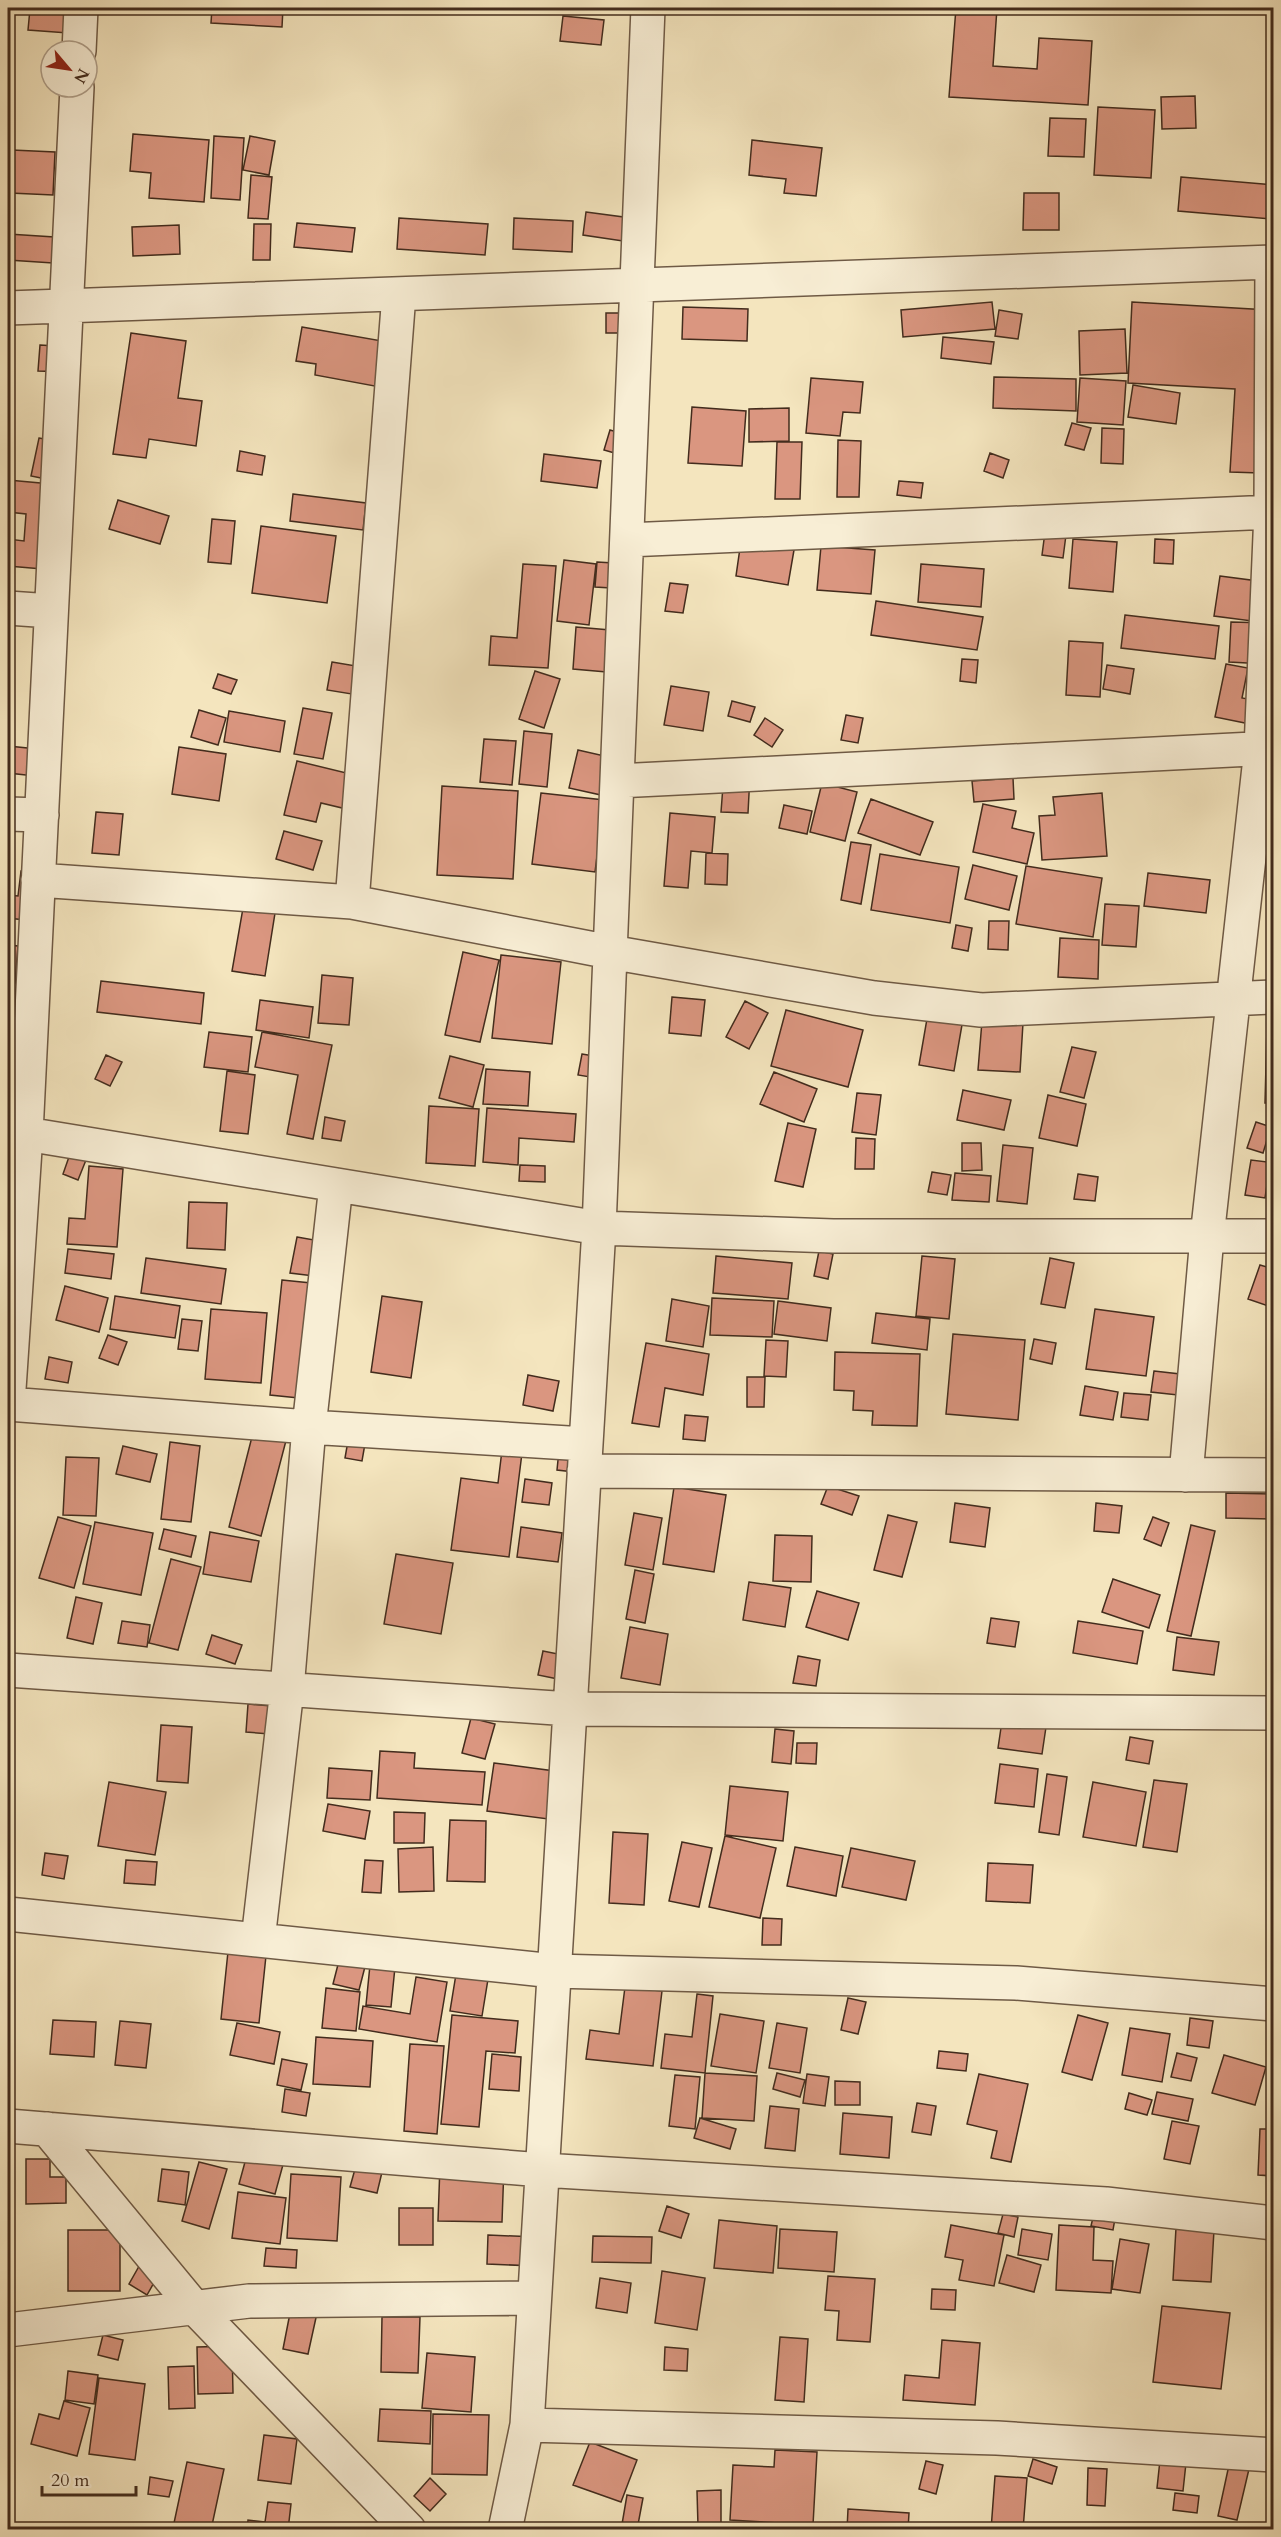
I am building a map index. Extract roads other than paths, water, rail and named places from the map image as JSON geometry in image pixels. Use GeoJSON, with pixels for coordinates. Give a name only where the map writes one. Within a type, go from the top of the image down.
{"type":"FeatureCollection","features":[{"type":"Feature","properties":{"kind":"street"},"geometry":{"type":"LineString","coordinates":[[80,39],[81,8]]}},
{"type":"Feature","properties":{"kind":"street"},"geometry":{"type":"LineString","coordinates":[[505,2529],[527,2425],[598,1228],[648,8]]}},
{"type":"Feature","properties":{"kind":"street"},"geometry":{"type":"LineString","coordinates":[[76,99],[42,815],[17,1132],[8,1404],[309,1427],[585,1457],[1274,1475]]}},
{"type":"Feature","properties":{"kind":"street"},"geometry":{"type":"LineString","coordinates":[[8,308],[1273,262],[1272,512],[1267,749],[1233,998],[1207,1237],[1185,1474]]}},
{"type":"Feature","properties":{"kind":"street"},"geometry":{"type":"LineString","coordinates":[[352,902],[399,294]]}},
{"type":"Feature","properties":{"kind":"street"},"geometry":{"type":"LineString","coordinates":[[627,540],[1272,512]]}},
{"type":"Feature","properties":{"kind":"street"},"geometry":{"type":"LineString","coordinates":[[8,608],[51,611]]}},
{"type":"Feature","properties":{"kind":"street"},"geometry":{"type":"LineString","coordinates":[[617,782],[1267,749]]}},
{"type":"Feature","properties":{"kind":"street"},"geometry":{"type":"LineString","coordinates":[[8,814],[42,815]]}},
{"type":"Feature","properties":{"kind":"street"},"geometry":{"type":"LineString","coordinates":[[38,880],[352,902],[610,952],[874,998],[981,1010],[1274,997]]}},
{"type":"Feature","properties":{"kind":"street"},"geometry":{"type":"LineString","coordinates":[[17,1132],[598,1228],[833,1236],[1274,1236]]}},
{"type":"Feature","properties":{"kind":"street"},"geometry":{"type":"LineString","coordinates":[[258,1940],[288,1689],[309,1427],[336,1185]]}},
{"type":"Feature","properties":{"kind":"street"},"geometry":{"type":"LineString","coordinates":[[8,1670],[570,1709],[1274,1713]]}},
{"type":"Feature","properties":{"kind":"street"},"geometry":{"type":"LineString","coordinates":[[8,1914],[554,1971],[1016,1983],[1274,2004]]}},
{"type":"Feature","properties":{"kind":"street"},"geometry":{"type":"LineString","coordinates":[[8,2126],[542,2170],[1106,2204],[1274,2223]]}},
{"type":"Feature","properties":{"kind":"street"},"geometry":{"type":"LineString","coordinates":[[47,2130],[194,2307],[409,2529]]}},
{"type":"Feature","properties":{"kind":"street"},"geometry":{"type":"LineString","coordinates":[[8,2330],[249,2301],[534,2298]]}},
{"type":"Feature","properties":{"kind":"street"},"geometry":{"type":"LineString","coordinates":[[527,2425],[997,2438],[1274,2455]]}}]}
